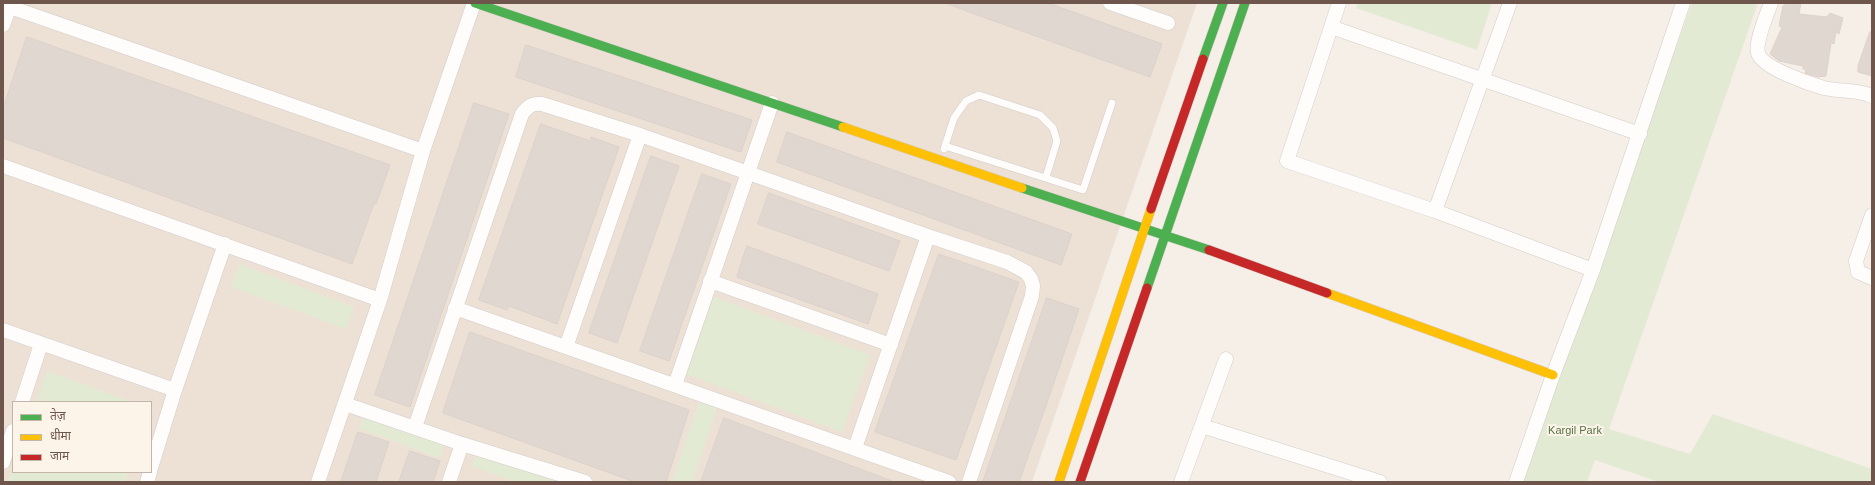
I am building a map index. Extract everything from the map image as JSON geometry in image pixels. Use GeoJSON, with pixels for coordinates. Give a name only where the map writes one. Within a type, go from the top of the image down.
{"type":"FeatureCollection","features":[{"type":"Feature","properties":{"kind":"street"},"geometry":{"type":"LineString","coordinates":[[318,482],[380,300],[423,152],[474,3],[1144,229],[1164,234],[1553,375]]}},
{"type":"Feature","properties":{"kind":"street"},"geometry":{"type":"LineString","coordinates":[[1110,3],[1124,5],[1168,24]]}},
{"type":"Feature","properties":{"kind":"street"},"geometry":{"type":"LineString","coordinates":[[1059,482],[1144,229],[1223,3]]}},
{"type":"Feature","properties":{"kind":"street"},"geometry":{"type":"LineString","coordinates":[[1080,482],[1164,234],[1246,3]]}},
{"type":"Feature","properties":{"kind":"street"},"geometry":{"type":"LineString","coordinates":[[1339,3],[1287,162],[1435,211],[1594,270]]}},
{"type":"Feature","properties":{"kind":"street"},"geometry":{"type":"LineString","coordinates":[[1435,211],[1484,79],[1510,3]]}},
{"type":"Feature","properties":{"kind":"street"},"geometry":{"type":"LineString","coordinates":[[1516,482],[1553,375],[1594,270],[1683,3]]}},
{"type":"Feature","properties":{"kind":"street"},"geometry":{"type":"LineString","coordinates":[[1771,3],[1758,45],[1758,53],[1762,60],[1775,68],[1825,88],[1862,92],[1872,96]]}},
{"type":"Feature","properties":{"kind":"street"},"geometry":{"type":"LineString","coordinates":[[3,25],[10,5],[423,152]]}},
{"type":"Feature","properties":{"kind":"street"},"geometry":{"type":"LineString","coordinates":[[1331,27],[1640,134]]}},
{"type":"Feature","properties":{"kind":"street"},"geometry":{"type":"LineString","coordinates":[[416,427],[455,308],[522,114],[528,106],[534,103],[542,104],[640,135],[928,236],[1007,262],[1026,272],[1033,286],[1032,296],[969,482]]}},
{"type":"Feature","properties":{"kind":"street"},"geometry":{"type":"LineString","coordinates":[[675,385],[772,103]]}},
{"type":"Feature","properties":{"kind":"street"},"geometry":{"type":"LineString","coordinates":[[566,347],[640,135]]}},
{"type":"Feature","properties":{"kind":"street"},"geometry":{"type":"LineString","coordinates":[[3,166],[380,300]]}},
{"type":"Feature","properties":{"kind":"street"},"geometry":{"type":"LineString","coordinates":[[1872,215],[1856,261],[1858,272],[1872,278]]}},
{"type":"Feature","properties":{"kind":"street"},"geometry":{"type":"LineString","coordinates":[[855,448],[928,236]]}},
{"type":"Feature","properties":{"kind":"street"},"geometry":{"type":"LineString","coordinates":[[152,465],[175,390],[225,244]]}},
{"type":"Feature","properties":{"kind":"street"},"geometry":{"type":"LineString","coordinates":[[710,281],[891,345]]}},
{"type":"Feature","properties":{"kind":"street"},"geometry":{"type":"LineString","coordinates":[[455,308],[949,482]]}},
{"type":"Feature","properties":{"kind":"street"},"geometry":{"type":"LineString","coordinates":[[3,330],[175,390]]}},
{"type":"Feature","properties":{"kind":"street"},"geometry":{"type":"LineString","coordinates":[[22,401],[41,344]]}},
{"type":"Feature","properties":{"kind":"street"},"geometry":{"type":"LineString","coordinates":[[1180,482],[1226,359]]}},
{"type":"Feature","properties":{"kind":"street"},"geometry":{"type":"LineString","coordinates":[[345,404],[565,479],[585,482]]}},
{"type":"Feature","properties":{"kind":"street"},"geometry":{"type":"LineString","coordinates":[[1202,426],[1359,479],[1380,482]]}},
{"type":"Feature","properties":{"kind":"street"},"geometry":{"type":"LineString","coordinates":[[3,462],[12,434]]}},
{"type":"Feature","properties":{"kind":"street"},"geometry":{"type":"LineString","coordinates":[[449,482],[462,444]]}},
{"type":"Feature","properties":{"kind":"lane"},"geometry":{"type":"LineString","coordinates":[[941,160],[954,118],[966,101],[979,95],[1040,116],[1053,128],[1057,141],[1046,177]]}},
{"type":"Feature","properties":{"kind":"lane"},"geometry":{"type":"LineString","coordinates":[[946,146],[1083,190],[1112,103]]}},
{"type":"Feature","properties":{"kind":"shaded area"},"geometry":{"type":"Polygon","coordinates":[[[3,3],[1197,3],[1032,482],[3,482],[3,3]]]}},
{"type":"Feature","properties":{"kind":"green space"},"geometry":{"type":"Polygon","coordinates":[[[1358,3],[1492,3],[1477,50],[1356,8],[1358,3]]]}},
{"type":"Feature","properties":{"kind":"green space","name":"Kargil Park"},"geometry":{"type":"Polygon","coordinates":[[[1692,3],[1758,3],[1609,429],[1690,454],[1713,414],[1872,469],[1872,482],[1659,482],[1595,460],[1587,482],[1521,482],[1692,3]]]}},
{"type":"Feature","properties":{"kind":"green space"},"geometry":{"type":"Polygon","coordinates":[[[239,264],[354,307],[346,329],[231,287],[239,264]]]}},
{"type":"Feature","properties":{"kind":"green space"},"geometry":{"type":"Polygon","coordinates":[[[714,297],[870,355],[842,432],[686,374],[714,297]]]}},
{"type":"Feature","properties":{"kind":"green space"},"geometry":{"type":"Polygon","coordinates":[[[47,371],[130,401],[36,401],[47,371]]]}},
{"type":"Feature","properties":{"kind":"green space"},"geometry":{"type":"Polygon","coordinates":[[[699,402],[717,408],[692,482],[672,482],[699,402]]]}},
{"type":"Feature","properties":{"kind":"green space"},"geometry":{"type":"Polygon","coordinates":[[[366,410],[446,440],[439,458],[359,428],[366,410]]]}},
{"type":"Feature","properties":{"kind":"green space"},"geometry":{"type":"Polygon","coordinates":[[[479,448],[559,478],[557,482],[515,482],[472,466],[479,448]]]}},
{"type":"Feature","properties":{"kind":"green space"},"geometry":{"type":"Polygon","coordinates":[[[12,469],[12,473],[129,473],[125,482],[7,482],[12,469]]]}},
{"type":"Feature","properties":{"kind":"building"},"geometry":{"type":"Polygon","coordinates":[[[1048,3],[1162,44],[1150,77],[980,16],[948,4],[1048,3]]]}},
{"type":"Feature","properties":{"kind":"building"},"geometry":{"type":"Polygon","coordinates":[[[1790,3],[1801,3],[1799,14],[1827,17],[1830,13],[1843,18],[1839,34],[1836,32],[1834,44],[1831,43],[1826,76],[1818,77],[1805,73],[1806,70],[1803,69],[1803,66],[1779,61],[1770,54],[1782,27],[1779,26],[1783,6],[1790,3]]]}},
{"type":"Feature","properties":{"kind":"building"},"geometry":{"type":"Polygon","coordinates":[[[1870,32],[1872,32],[1872,76],[1858,72],[1858,66],[1870,32]]]}},
{"type":"Feature","properties":{"kind":"building"},"geometry":{"type":"Polygon","coordinates":[[[27,37],[390,165],[376,204],[374,203],[352,264],[3,138],[3,109],[27,37]]]}},
{"type":"Feature","properties":{"kind":"building"},"geometry":{"type":"Polygon","coordinates":[[[526,45],[752,120],[741,152],[516,77],[526,45]]]}},
{"type":"Feature","properties":{"kind":"building"},"geometry":{"type":"Polygon","coordinates":[[[474,103],[509,114],[410,407],[375,395],[474,103]]]}},
{"type":"Feature","properties":{"kind":"building"},"geometry":{"type":"Polygon","coordinates":[[[541,124],[590,141],[591,137],[619,147],[557,324],[509,306],[507,310],[479,300],[541,124]]]}},
{"type":"Feature","properties":{"kind":"building"},"geometry":{"type":"Polygon","coordinates":[[[787,132],[1072,234],[1061,265],[777,162],[787,132]]]}},
{"type":"Feature","properties":{"kind":"building"},"geometry":{"type":"Polygon","coordinates":[[[651,156],[679,166],[617,343],[589,333],[651,156]]]}},
{"type":"Feature","properties":{"kind":"building"},"geometry":{"type":"Polygon","coordinates":[[[702,174],[731,184],[669,361],[640,351],[702,174]]]}},
{"type":"Feature","properties":{"kind":"building"},"geometry":{"type":"Polygon","coordinates":[[[769,193],[900,241],[889,271],[758,224],[769,193]]]}},
{"type":"Feature","properties":{"kind":"building"},"geometry":{"type":"Polygon","coordinates":[[[747,246],[878,294],[868,324],[737,277],[747,246]]]}},
{"type":"Feature","properties":{"kind":"building"},"geometry":{"type":"Polygon","coordinates":[[[939,254],[1019,282],[956,460],[875,432],[939,254]]]}},
{"type":"Feature","properties":{"kind":"building"},"geometry":{"type":"Polygon","coordinates":[[[1047,298],[1079,309],[1049,397],[1019,482],[983,482],[1047,298]]]}},
{"type":"Feature","properties":{"kind":"building"},"geometry":{"type":"Polygon","coordinates":[[[470,332],[689,410],[666,482],[635,482],[443,413],[470,332]]]}},
{"type":"Feature","properties":{"kind":"building"},"geometry":{"type":"Polygon","coordinates":[[[724,418],[892,481],[701,482],[724,418]]]}},
{"type":"Feature","properties":{"kind":"building"},"geometry":{"type":"Polygon","coordinates":[[[358,432],[389,442],[376,482],[341,482],[358,432]]]}},
{"type":"Feature","properties":{"kind":"building"},"geometry":{"type":"Polygon","coordinates":[[[410,451],[440,461],[433,482],[399,482],[410,451]]]}},
{"type":"Feature","properties":{"kind":"traffic: fast"},"geometry":{"type":"LineString","coordinates":[[475,3],[843,127]]}},
{"type":"Feature","properties":{"kind":"traffic: fast"},"geometry":{"type":"LineString","coordinates":[[1203,59],[1223,3]]}},
{"type":"Feature","properties":{"kind":"traffic: fast"},"geometry":{"type":"LineString","coordinates":[[1147,288],[1245,3]]}},
{"type":"Feature","properties":{"kind":"traffic: fast"},"geometry":{"type":"LineString","coordinates":[[1022,188],[1209,250]]}},
{"type":"Feature","properties":{"kind":"traffic: slow"},"geometry":{"type":"LineString","coordinates":[[843,127],[1022,188]]}},
{"type":"Feature","properties":{"kind":"traffic: slow"},"geometry":{"type":"LineString","coordinates":[[1059,482],[1151,209]]}},
{"type":"Feature","properties":{"kind":"traffic: slow"},"geometry":{"type":"LineString","coordinates":[[1327,293],[1553,375]]}},
{"type":"Feature","properties":{"kind":"traffic: jam"},"geometry":{"type":"LineString","coordinates":[[1151,209],[1203,59]]}},
{"type":"Feature","properties":{"kind":"traffic: jam"},"geometry":{"type":"LineString","coordinates":[[1209,250],[1327,293]]}},
{"type":"Feature","properties":{"kind":"traffic: jam"},"geometry":{"type":"LineString","coordinates":[[1080,482],[1147,288]]}}]}
